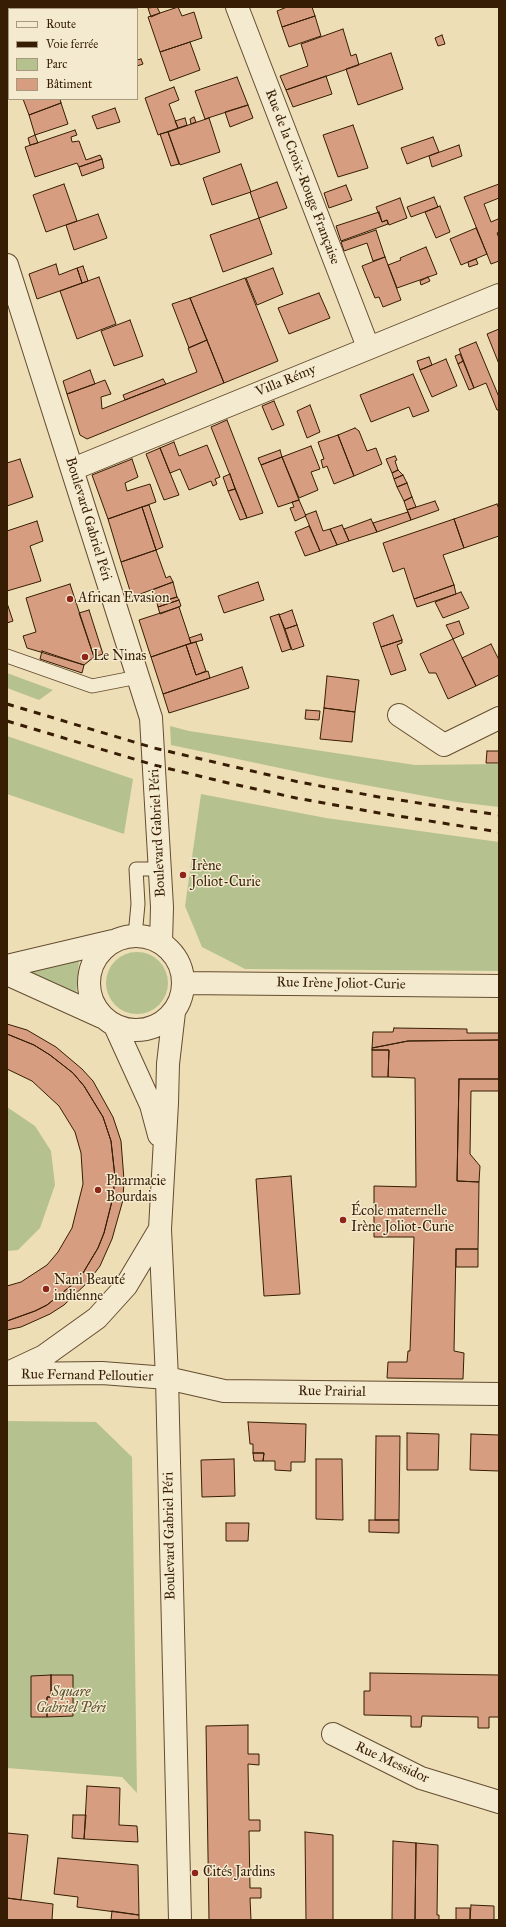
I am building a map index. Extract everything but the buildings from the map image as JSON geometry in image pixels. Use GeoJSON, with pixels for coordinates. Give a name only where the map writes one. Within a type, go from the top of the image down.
{"type":"FeatureCollection","features":[{"type":"Feature","properties":{"kind":"street","name":"Rue de la Croix-Rouge Française"},"geometry":{"type":"LineString","coordinates":[[237,7],[368,347]]}},
{"type":"Feature","properties":{"kind":"street","name":"Boulevard Gabriel Péri"},"geometry":{"type":"LineString","coordinates":[[7,265],[12,295],[73,469],[151,718],[162,906],[161,943]]}},
{"type":"Feature","properties":{"kind":"street","name":"Villa Rémy"},"geometry":{"type":"LineString","coordinates":[[73,469],[368,347],[499,295]]}},
{"type":"Feature","properties":{"kind":"street"},"geometry":{"type":"LineString","coordinates":[[399,715],[444,745],[499,718]]}},
{"type":"Feature","properties":{"kind":"street","name":"Boulevard Gabriel Péri"},"geometry":{"type":"LineString","coordinates":[[164,1152],[151,1105],[108,1022],[89,976],[92,963],[100,952],[113,941],[135,936],[148,937],[161,943],[173,953],[181,967],[183,983],[181,998],[174,1012],[168,1064],[167,1103],[160,1229],[167,1378],[180,1920]]}},
{"type":"Feature","properties":{"kind":"street"},"geometry":{"type":"LineString","coordinates":[[7,966],[113,941]]}},
{"type":"Feature","properties":{"kind":"street"},"geometry":{"type":"LineString","coordinates":[[7,974],[108,1022]]}},
{"type":"Feature","properties":{"kind":"street","name":"Rue Irène Joliot-Curie"},"geometry":{"type":"LineString","coordinates":[[183,983],[499,986]]}},
{"type":"Feature","properties":{"kind":"street","name":"Boulevard Gabriel Péri"},"geometry":{"type":"LineString","coordinates":[[108,1022],[130,1031],[146,1030],[161,1024],[174,1012]]}},
{"type":"Feature","properties":{"kind":"street"},"geometry":{"type":"LineString","coordinates":[[7,1374],[44,1356],[97,1318],[126,1286],[160,1229]]}},
{"type":"Feature","properties":{"kind":"street","name":"Rue Fernand Pelloutier"},"geometry":{"type":"LineString","coordinates":[[7,1374],[102,1373],[167,1378]]}},
{"type":"Feature","properties":{"kind":"street","name":"Rue Prairial"},"geometry":{"type":"LineString","coordinates":[[167,1378],[224,1390],[499,1394]]}},
{"type":"Feature","properties":{"kind":"street","name":"Rue Messidor"},"geometry":{"type":"LineString","coordinates":[[333,1734],[421,1778],[499,1802]]}},
{"type":"Feature","properties":{"kind":"lane"},"geometry":{"type":"LineString","coordinates":[[7,656],[92,686],[138,677]]}},
{"type":"Feature","properties":{"kind":"lane"},"geometry":{"type":"LineString","coordinates":[[135,936],[138,904],[136,869],[160,868]]}},
{"type":"Feature","properties":{"kind":"green space"},"geometry":{"type":"Polygon","coordinates":[[[7,673],[53,690],[39,700],[7,688],[7,673]]]}},
{"type":"Feature","properties":{"kind":"green space"},"geometry":{"type":"Polygon","coordinates":[[[170,726],[189,731],[415,765],[499,764],[499,807],[457,802],[327,778],[171,745],[170,726]]]}},
{"type":"Feature","properties":{"kind":"green space"},"geometry":{"type":"Polygon","coordinates":[[[7,736],[133,779],[124,834],[7,794],[7,736]]]}},
{"type":"Feature","properties":{"kind":"green space"},"geometry":{"type":"Polygon","coordinates":[[[201,794],[326,818],[499,842],[499,971],[245,969],[202,947],[185,906],[201,794]]]}},
{"type":"Feature","properties":{"kind":"green space"},"geometry":{"type":"Polygon","coordinates":[[[137,952],[149,955],[159,961],[165,971],[168,983],[165,995],[159,1005],[149,1011],[137,1014],[125,1011],[115,1005],[109,995],[106,983],[109,971],[115,961],[125,955],[137,952]]]}},
{"type":"Feature","properties":{"kind":"green space"},"geometry":{"type":"Polygon","coordinates":[[[79,960],[76,998],[21,969],[79,960]]]}},
{"type":"Feature","properties":{"kind":"green space"},"geometry":{"type":"Polygon","coordinates":[[[7,1107],[35,1126],[51,1151],[55,1185],[40,1228],[18,1250],[7,1251],[7,1107]]]}},
{"type":"Feature","properties":{"kind":"green space","name":"Square Gabriel Péri"},"geometry":{"type":"Polygon","coordinates":[[[7,1421],[96,1422],[132,1457],[137,1793],[122,1777],[7,1768],[7,1421]]]}},
{"type":"Feature","properties":{"kind":"railway"},"geometry":{"type":"LineString","coordinates":[[7,704],[154,748],[299,782],[379,797],[499,815]]}},
{"type":"Feature","properties":{"kind":"railway"},"geometry":{"type":"LineString","coordinates":[[7,721],[154,765],[224,782],[296,798],[499,832]]}},
{"type":"Feature","properties":{"kind":"place","name":"African Evasion"},"geometry":{"type":"Point","coordinates":[70,599]}},
{"type":"Feature","properties":{"kind":"place","name":"Le Ninas"},"geometry":{"type":"Point","coordinates":[85,657]}},
{"type":"Feature","properties":{"kind":"place","name":"Irène Joliot-Curie"},"geometry":{"type":"Point","coordinates":[183,875]}},
{"type":"Feature","properties":{"kind":"place","name":"Pharmacie Bourdais"},"geometry":{"type":"Point","coordinates":[98,1190]}},
{"type":"Feature","properties":{"kind":"place","name":"École maternelle Irène Joliot-Curie"},"geometry":{"type":"Point","coordinates":[343,1220]}},
{"type":"Feature","properties":{"kind":"place","name":"Nani Beauté indienne"},"geometry":{"type":"Point","coordinates":[46,1289]}},
{"type":"Feature","properties":{"kind":"place","name":"Cités Jardins"},"geometry":{"type":"Point","coordinates":[195,1873]}}]}
